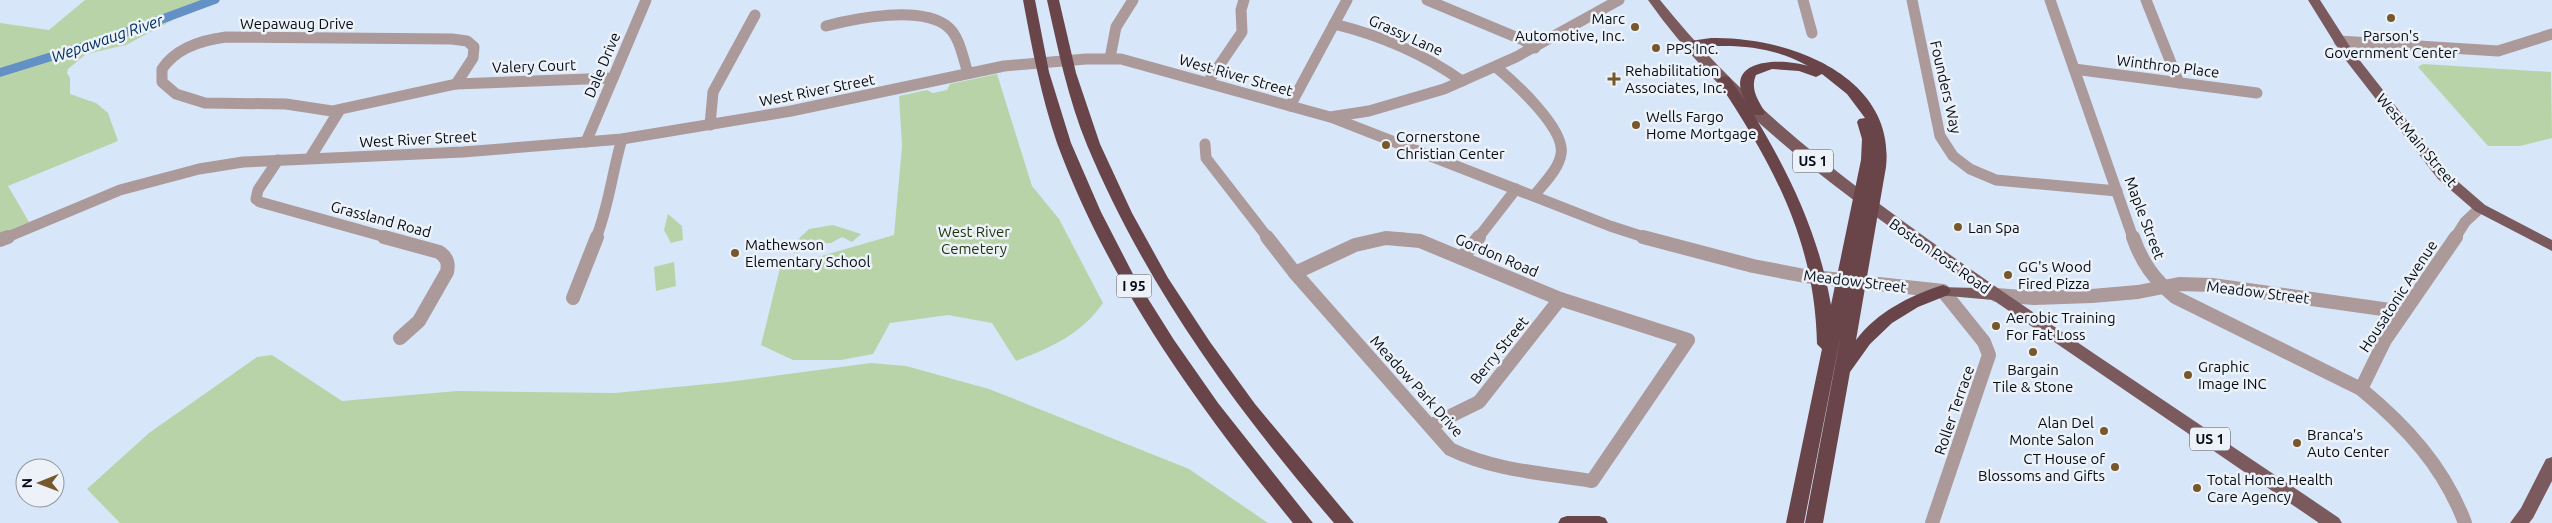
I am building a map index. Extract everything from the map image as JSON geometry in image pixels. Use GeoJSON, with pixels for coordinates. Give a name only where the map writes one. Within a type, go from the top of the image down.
{"type":"FeatureCollection","features":[{"type":"Feature","properties":{"kind":"highway","name":"I 95"},"geometry":{"type":"LineString","coordinates":[[1029,0],[1041,66],[1056,118],[1080,179],[1111,245],[1151,316],[1191,377],[1250,457],[1304,523]]}},
{"type":"Feature","properties":{"kind":"highway","name":"I 95"},"geometry":{"type":"LineString","coordinates":[[1053,0],[1065,55],[1084,115],[1106,171],[1147,252],[1187,318],[1235,387],[1293,462],[1345,523]]}},
{"type":"Feature","properties":{"kind":"highway"},"geometry":{"type":"LineString","coordinates":[[1690,45],[1723,41],[1762,44],[1799,55],[1830,73],[1859,99],[1875,126],[1880,145],[1871,181],[1828,402],[1814,523]]}},
{"type":"Feature","properties":{"kind":"highway"},"geometry":{"type":"LineString","coordinates":[[1758,112],[1745,90],[1746,80],[1753,71],[1767,65],[1786,64],[1805,68],[1823,77],[1845,95],[1864,123],[1870,149],[1871,181]]}},
{"type":"Feature","properties":{"kind":"highway"},"geometry":{"type":"LineString","coordinates":[[1724,80],[1755,126],[1779,168],[1799,213],[1821,291],[1826,339],[1828,402]]}},
{"type":"Feature","properties":{"kind":"highway"},"geometry":{"type":"LineString","coordinates":[[1795,523],[1828,402],[1856,348],[1871,331],[1897,310],[1943,290]]}},
{"type":"Feature","properties":{"kind":"highway"},"geometry":{"type":"LineString","coordinates":[[1567,523],[1599,523]]}},
{"type":"Feature","properties":{"kind":"main road","name":"Boston Post Road"},"geometry":{"type":"LineString","coordinates":[[1654,0],[1690,45],[1724,80],[1839,182],[1996,295],[2333,523]]}},
{"type":"Feature","properties":{"kind":"main road","name":"West Main Street"},"geometry":{"type":"LineString","coordinates":[[2314,0],[2339,41],[2443,176],[2480,208],[2552,246]]}},
{"type":"Feature","properties":{"kind":"main road","name":"Meadow Street"},"geometry":{"type":"LineString","coordinates":[[1943,290],[1996,295]]}},
{"type":"Feature","properties":{"kind":"main road"},"geometry":{"type":"LineString","coordinates":[[2519,523],[2527,513],[2552,464]]}},
{"type":"Feature","properties":{"kind":"street","name":"Dale Drive"},"geometry":{"type":"LineString","coordinates":[[586,142],[646,0]]}},
{"type":"Feature","properties":{"kind":"street"},"geometry":{"type":"LineString","coordinates":[[1110,58],[1116,27],[1133,0]]}},
{"type":"Feature","properties":{"kind":"street"},"geometry":{"type":"LineString","coordinates":[[1208,82],[1242,32],[1241,10],[1244,0]]}},
{"type":"Feature","properties":{"kind":"street"},"geometry":{"type":"LineString","coordinates":[[1290,106],[1347,0]]}},
{"type":"Feature","properties":{"kind":"street"},"geometry":{"type":"LineString","coordinates":[[1428,0],[1523,40],[1535,48]]}},
{"type":"Feature","properties":{"kind":"street","name":"West River Street"},"geometry":{"type":"LineString","coordinates":[[0,240],[94,199],[140,183],[199,169],[278,160],[463,152],[622,139],[710,126],[968,73],[1024,64],[1110,58],[1133,61],[1330,117],[1369,112],[1462,81],[1496,67],[1535,48],[1619,0]]}},
{"type":"Feature","properties":{"kind":"street"},"geometry":{"type":"LineString","coordinates":[[1804,0],[1812,33]]}},
{"type":"Feature","properties":{"kind":"street","name":"Founders Way"},"geometry":{"type":"LineString","coordinates":[[1912,0],[1940,136],[1953,156],[1970,169],[1996,180],[2117,191]]}},
{"type":"Feature","properties":{"kind":"street","name":"Maple Street"},"geometry":{"type":"LineString","coordinates":[[2050,0],[2140,257],[2150,274],[2162,288],[2189,306],[2361,389]]}},
{"type":"Feature","properties":{"kind":"street"},"geometry":{"type":"LineString","coordinates":[[2146,0],[2179,83]]}},
{"type":"Feature","properties":{"kind":"street"},"geometry":{"type":"LineString","coordinates":[[710,126],[713,92],[755,15]]}},
{"type":"Feature","properties":{"kind":"street"},"geometry":{"type":"LineString","coordinates":[[826,26],[852,20],[915,16],[934,20],[951,30],[968,73]]}},
{"type":"Feature","properties":{"kind":"street","name":"Grassy Lane"},"geometry":{"type":"LineString","coordinates":[[1334,24],[1351,28],[1436,64],[1462,81]]}},
{"type":"Feature","properties":{"kind":"street"},"geometry":{"type":"LineString","coordinates":[[2339,41],[2498,51],[2552,34]]}},
{"type":"Feature","properties":{"kind":"street","name":"Wepawaug Drive"},"geometry":{"type":"LineString","coordinates":[[219,38],[452,39],[467,41],[475,50],[473,58],[456,84],[339,111],[288,104],[191,101],[172,93],[161,81],[160,74],[166,63],[181,52],[200,43],[219,38]]}},
{"type":"Feature","properties":{"kind":"street"},"geometry":{"type":"LineString","coordinates":[[1496,67],[1525,90],[1544,112],[1562,152],[1559,162],[1534,196]]}},
{"type":"Feature","properties":{"kind":"street","name":"Winthrop Place"},"geometry":{"type":"LineString","coordinates":[[2074,69],[2257,93]]}},
{"type":"Feature","properties":{"kind":"street","name":"Valery Court"},"geometry":{"type":"LineString","coordinates":[[456,84],[613,78]]}},
{"type":"Feature","properties":{"kind":"street"},"geometry":{"type":"LineString","coordinates":[[310,158],[339,111]]}},
{"type":"Feature","properties":{"kind":"street","name":"Meadow Street"},"geometry":{"type":"LineString","coordinates":[[1330,117],[1636,235],[1753,266],[1805,276],[1943,290]]}},
{"type":"Feature","properties":{"kind":"street"},"geometry":{"type":"LineString","coordinates":[[573,298],[605,216],[613,168],[622,139]]}},
{"type":"Feature","properties":{"kind":"street","name":"Meadow Park Drive"},"geometry":{"type":"LineString","coordinates":[[1205,144],[1206,158],[1295,274],[1450,449],[1466,458],[1484,463],[1592,481],[1688,340]]}},
{"type":"Feature","properties":{"kind":"street","name":"Grassland Road"},"geometry":{"type":"LineString","coordinates":[[278,160],[256,193],[256,198],[260,202],[438,252],[447,258],[449,264],[447,272],[419,321],[400,338]]}},
{"type":"Feature","properties":{"kind":"street"},"geometry":{"type":"LineString","coordinates":[[1462,258],[1516,189]]}},
{"type":"Feature","properties":{"kind":"street","name":"Housatonic Avenue"},"geometry":{"type":"LineString","coordinates":[[2361,389],[2385,340],[2422,289],[2465,222],[2480,208]]}},
{"type":"Feature","properties":{"kind":"street","name":"Gordon Road"},"geometry":{"type":"LineString","coordinates":[[1295,274],[1364,241],[1386,236],[1420,241],[1560,299],[1688,340]]}},
{"type":"Feature","properties":{"kind":"street","name":"Meadow Street"},"geometry":{"type":"LineString","coordinates":[[1996,295],[2048,298],[2162,288],[2178,284],[2212,285],[2404,312]]}},
{"type":"Feature","properties":{"kind":"street","name":"Roller Terrace"},"geometry":{"type":"LineString","coordinates":[[1932,523],[1989,356],[1984,342],[1943,290]]}},
{"type":"Feature","properties":{"kind":"street","name":"Berry Street"},"geometry":{"type":"LineString","coordinates":[[1430,426],[1478,402],[1560,299]]}},
{"type":"Feature","properties":{"kind":"street"},"geometry":{"type":"LineString","coordinates":[[2361,389],[2384,408],[2423,450],[2451,489],[2466,523]]}},
{"type":"Feature","properties":{"kind":"green space"},"geometry":{"type":"Polygon","coordinates":[[[85,0],[210,0],[126,45],[86,54],[68,69],[70,94],[96,103],[108,113],[118,141],[8,186],[29,222],[0,234],[0,23],[49,30],[85,0]]]}},
{"type":"Feature","properties":{"kind":"green space"},"geometry":{"type":"Polygon","coordinates":[[[2423,64],[2551,72],[2552,138],[2520,146],[2488,146],[2418,67],[2423,64]]]}},
{"type":"Feature","properties":{"kind":"green space","name":"West River Cemetery"},"geometry":{"type":"Polygon","coordinates":[[[997,74],[1032,186],[1059,219],[1103,303],[1095,314],[1064,339],[1016,361],[992,323],[948,315],[890,323],[873,354],[841,360],[793,360],[761,345],[780,268],[894,235],[902,146],[899,96],[927,90],[933,93],[947,90],[950,84],[997,74]]]}},
{"type":"Feature","properties":{"kind":"green space"},"geometry":{"type":"Polygon","coordinates":[[[668,214],[682,226],[683,240],[671,243],[664,230],[668,214]]]}},
{"type":"Feature","properties":{"kind":"green space"},"geometry":{"type":"Polygon","coordinates":[[[833,225],[861,234],[852,242],[842,237],[831,243],[806,244],[804,248],[796,253],[789,248],[809,229],[833,225]]]}},
{"type":"Feature","properties":{"kind":"green space"},"geometry":{"type":"Polygon","coordinates":[[[674,262],[676,286],[656,291],[654,267],[674,262]]]}},
{"type":"Feature","properties":{"kind":"green space"},"geometry":{"type":"Polygon","coordinates":[[[272,355],[342,401],[457,391],[615,393],[728,382],[871,363],[906,366],[989,389],[1189,469],[1268,523],[120,523],[87,489],[149,433],[257,357],[272,355]]]}},
{"type":"Feature","properties":{"kind":"waterway","name":"Wepawaug River"},"geometry":{"type":"LineString","coordinates":[[0,73],[108,39],[213,0]]}},
{"type":"Feature","properties":{"kind":"place","name":"Parson's Government Center"},"geometry":{"type":"Point","coordinates":[2391,18]}},
{"type":"Feature","properties":{"kind":"place","name":"Marc Automotive, Inc."},"geometry":{"type":"Point","coordinates":[1635,27]}},
{"type":"Feature","properties":{"kind":"place","name":"PPS Inc."},"geometry":{"type":"Point","coordinates":[1656,48]}},
{"type":"Feature","properties":{"kind":"place","name":"Rehabilitation Associates, Inc."},"geometry":{"type":"Point","coordinates":[1614,79]}},
{"type":"Feature","properties":{"kind":"place","name":"Wells Fargo Home Mortgage"},"geometry":{"type":"Point","coordinates":[1636,125]}},
{"type":"Feature","properties":{"kind":"place","name":"Cornerstone Christian Center"},"geometry":{"type":"Point","coordinates":[1386,145]}},
{"type":"Feature","properties":{"kind":"place","name":"Lan Spa"},"geometry":{"type":"Point","coordinates":[1958,227]}},
{"type":"Feature","properties":{"kind":"place","name":"Mathewson Elementary School"},"geometry":{"type":"Point","coordinates":[735,253]}},
{"type":"Feature","properties":{"kind":"place","name":"GG's Wood Fired Pizza"},"geometry":{"type":"Point","coordinates":[2008,275]}},
{"type":"Feature","properties":{"kind":"place","name":"Aerobic Training For Fat Loss"},"geometry":{"type":"Point","coordinates":[1996,326]}},
{"type":"Feature","properties":{"kind":"place","name":"Bargain Tile & Stone"},"geometry":{"type":"Point","coordinates":[2033,352]}},
{"type":"Feature","properties":{"kind":"place","name":"Graphic Image INC"},"geometry":{"type":"Point","coordinates":[2188,375]}},
{"type":"Feature","properties":{"kind":"place","name":"Alan Del Monte Salon"},"geometry":{"type":"Point","coordinates":[2104,431]}},
{"type":"Feature","properties":{"kind":"place","name":"Branca's Auto Center"},"geometry":{"type":"Point","coordinates":[2297,443]}},
{"type":"Feature","properties":{"kind":"place","name":"CT House of Blossoms and Gifts"},"geometry":{"type":"Point","coordinates":[2115,467]}},
{"type":"Feature","properties":{"kind":"place","name":"Total Home Health Care Agency"},"geometry":{"type":"Point","coordinates":[2197,488]}}]}
